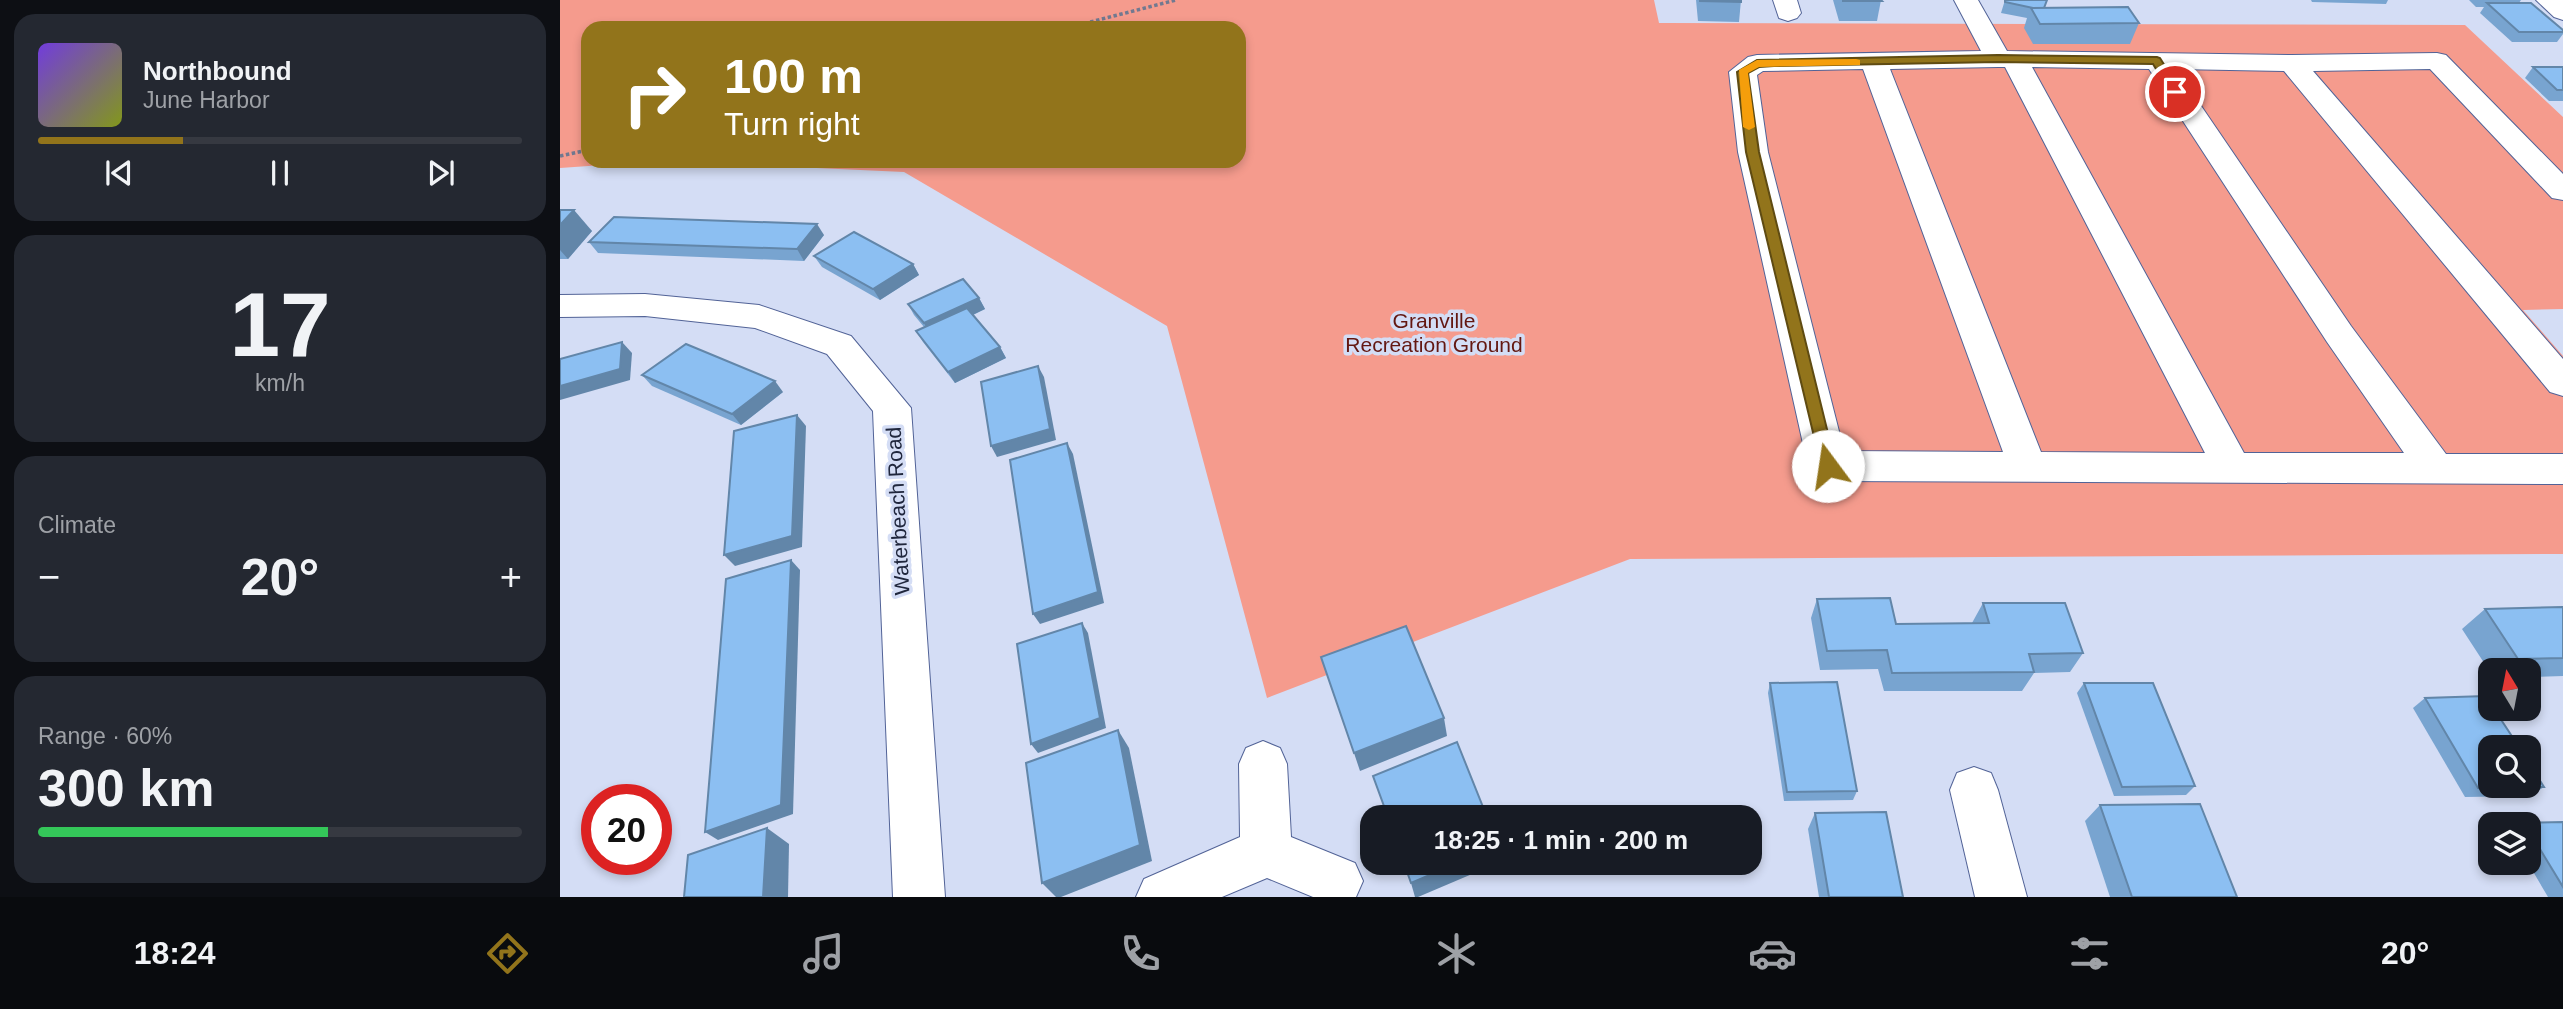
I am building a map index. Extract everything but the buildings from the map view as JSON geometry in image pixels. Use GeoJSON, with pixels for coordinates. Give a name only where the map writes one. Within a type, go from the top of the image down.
{"type":"FeatureCollection","features":[{"type":"Feature","properties":{"kind":"street"},"geometry":{"type":"LineString","coordinates":[[2548,0],[2563,12]]}},
{"type":"Feature","properties":{"kind":"street"},"geometry":{"type":"LineString","coordinates":[[1968,5],[2006,59],[2233,469]]}},
{"type":"Feature","properties":{"kind":"street"},"geometry":{"type":"LineString","coordinates":[[2563,191],[2437,61],[2006,59],[1757,64],[1743,72],[1752,152],[1828,466],[2563,469]]}},
{"type":"Feature","properties":{"kind":"street"},"geometry":{"type":"LineString","coordinates":[[2157,61],[2339,334],[2436,469]]}},
{"type":"Feature","properties":{"kind":"street"},"geometry":{"type":"LineString","coordinates":[[1874,62],[2028,468]]}},
{"type":"Feature","properties":{"kind":"street"},"geometry":{"type":"LineString","coordinates":[[2292,62],[2563,383]]}},
{"type":"Feature","properties":{"kind":"street","name":"Waterbeach Road"},"geometry":{"type":"LineString","coordinates":[[560,306],[645,304],[759,317],[839,345],[892,408],[919,897]]}},
{"type":"Feature","properties":{"kind":"street"},"geometry":{"type":"LineString","coordinates":[[1262,764],[1266,852]]}},
{"type":"Feature","properties":{"kind":"street"},"geometry":{"type":"LineString","coordinates":[[1973,789],[2001,897]]}},
{"type":"Feature","properties":{"kind":"street"},"geometry":{"type":"LineString","coordinates":[[1162,897],[1266,852],[1337,881]]}},
{"type":"Feature","properties":{"kind":"path"},"geometry":{"type":"LineString","coordinates":[[1094,21],[1176,0]]}},
{"type":"Feature","properties":{"kind":"path"},"geometry":{"type":"LineString","coordinates":[[560,156],[581,152]]}},
{"type":"Feature","properties":{"kind":"green space","name":"Granville Recreation Ground"},"geometry":{"type":"Polygon","coordinates":[[[560,0],[1654,0],[1659,23],[2465,25],[2563,117],[2563,309],[2523,310],[2563,356],[2563,554],[1630,559],[1267,698],[1167,326],[904,172],[815,168],[1246,168],[1246,21],[581,21],[581,167],[560,168],[560,0]]]}},
{"type":"Feature","properties":{"kind":"slow traffic"},"geometry":{"type":"LineString","coordinates":[[1749,127],[1743,72],[1757,64],[1856,62]]}},
{"type":"Feature","properties":{"kind":"route"},"geometry":{"type":"LineString","coordinates":[[1828,466],[1752,152],[1743,72],[1757,64],[1774,63],[1998,59],[2157,61],[2175,92]]}}]}
